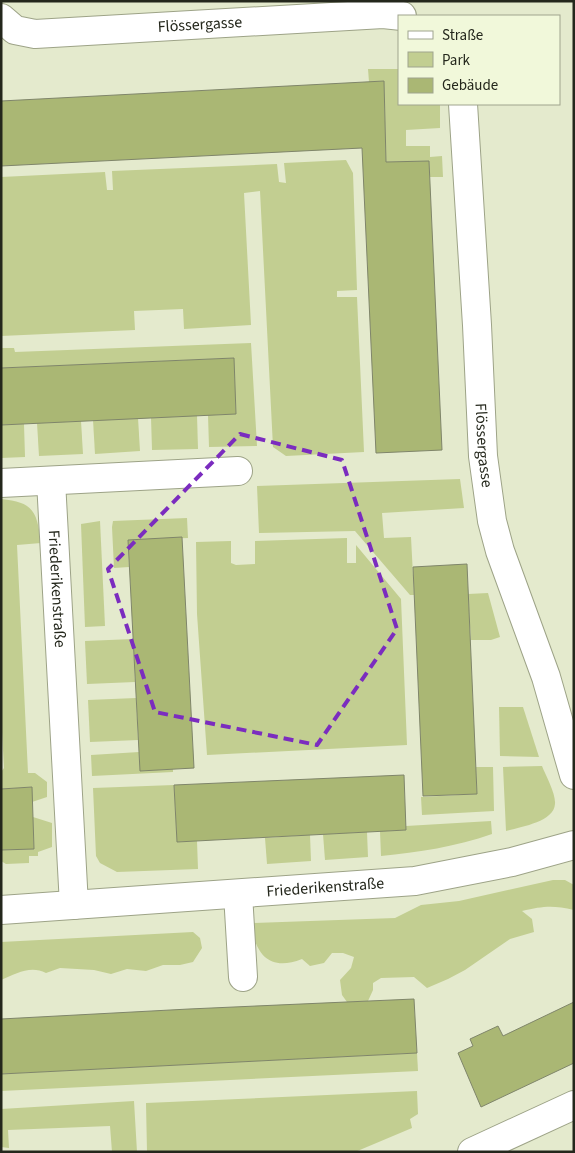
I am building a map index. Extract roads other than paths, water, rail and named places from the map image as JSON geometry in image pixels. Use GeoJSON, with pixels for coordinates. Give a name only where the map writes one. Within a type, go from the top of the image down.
{"type":"FeatureCollection","features":[{"type":"Feature","properties":{"kind":"street","name":"Flössergasse"},"geometry":{"type":"LineString","coordinates":[[1,18],[15,30],[35,34],[299,10],[398,16]]}},
{"type":"Feature","properties":{"kind":"street","name":"Flössergasse"},"geometry":{"type":"LineString","coordinates":[[463,105],[478,325],[483,456],[492,521],[500,552],[546,677],[574,775]]}},
{"type":"Feature","properties":{"kind":"street"},"geometry":{"type":"LineString","coordinates":[[1,483],[238,471]]}},
{"type":"Feature","properties":{"kind":"street","name":"Friederikenstraße"},"geometry":{"type":"LineString","coordinates":[[51,481],[74,905]]}},
{"type":"Feature","properties":{"kind":"street","name":"Friederikenstraße"},"geometry":{"type":"LineString","coordinates":[[1,910],[415,881],[512,862],[574,845]]}},
{"type":"Feature","properties":{"kind":"street"},"geometry":{"type":"LineString","coordinates":[[238,894],[243,976]]}},
{"type":"Feature","properties":{"kind":"street"},"geometry":{"type":"LineString","coordinates":[[472,1152],[574,1105]]}}]}
